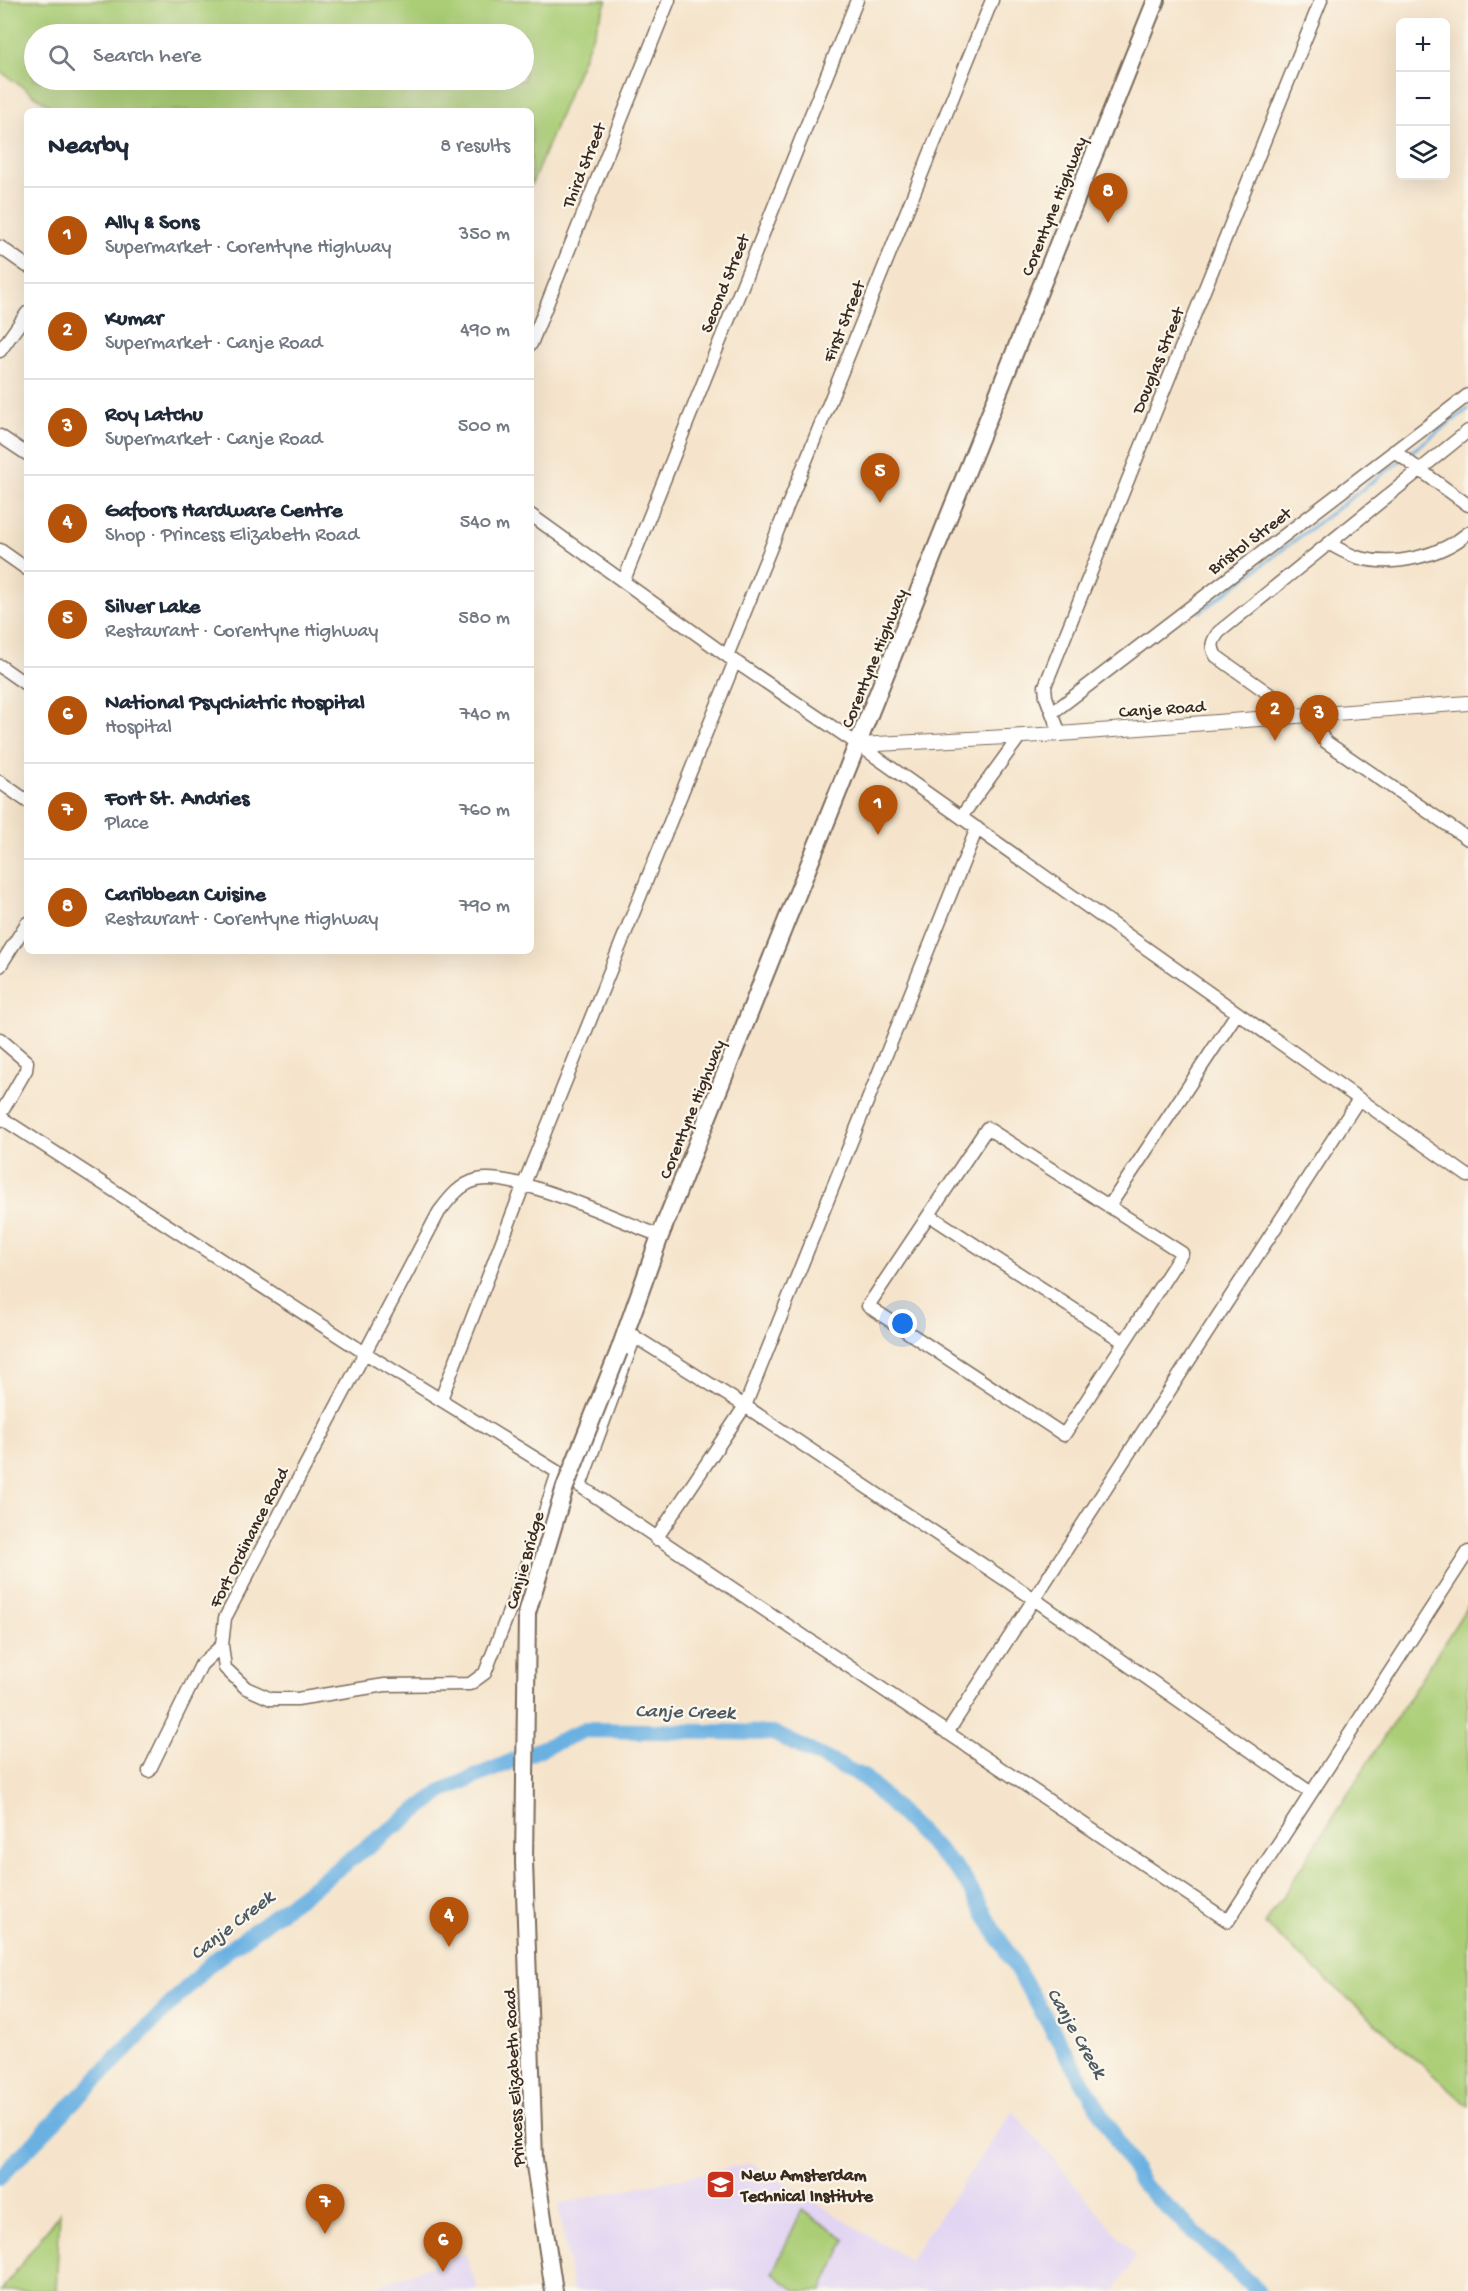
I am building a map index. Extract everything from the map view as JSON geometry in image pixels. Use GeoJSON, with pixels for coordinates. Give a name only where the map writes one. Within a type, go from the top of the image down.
{"type":"FeatureCollection","features":[{"type":"Feature","properties":{"kind":"main road","name":"Corentyne Highway"},"geometry":{"type":"LineString","coordinates":[[629,1333],[660,1236],[859,745],[1156,0]]}},
{"type":"Feature","properties":{"kind":"main road","name":"Canjie Bridge"},"geometry":{"type":"LineString","coordinates":[[524,1862],[527,1613],[565,1487],[619,1351],[629,1333]]}},
{"type":"Feature","properties":{"kind":"main road","name":"Princess Elizabeth Road"},"geometry":{"type":"LineString","coordinates":[[524,1862],[534,2158],[554,2291]]}},
{"type":"Feature","properties":{"kind":"street","name":"Third Street"},"geometry":{"type":"LineString","coordinates":[[534,337],[669,0]]}},
{"type":"Feature","properties":{"kind":"street","name":"Second Street"},"geometry":{"type":"LineString","coordinates":[[624,580],[857,0]]}},
{"type":"Feature","properties":{"kind":"street","name":"First Street"},"geometry":{"type":"LineString","coordinates":[[441,1399],[992,0]]}},
{"type":"Feature","properties":{"kind":"street","name":"Douglas Street"},"geometry":{"type":"LineString","coordinates":[[1060,734],[1045,686],[1321,0]]}},
{"type":"Feature","properties":{"kind":"street"},"geometry":{"type":"LineString","coordinates":[[0,247],[24,264]]}},
{"type":"Feature","properties":{"kind":"street"},"geometry":{"type":"LineString","coordinates":[[0,351],[24,317]]}},
{"type":"Feature","properties":{"kind":"street","name":"Bristol Street"},"geometry":{"type":"LineString","coordinates":[[1052,713],[1468,395]]}},
{"type":"Feature","properties":{"kind":"street"},"geometry":{"type":"LineString","coordinates":[[1282,717],[1272,696],[1216,656],[1212,649],[1212,641],[1220,632],[1468,431]]}},
{"type":"Feature","properties":{"kind":"street"},"geometry":{"type":"LineString","coordinates":[[0,436],[24,452]]}},
{"type":"Feature","properties":{"kind":"street"},"geometry":{"type":"LineString","coordinates":[[1394,451],[1468,505]]}},
{"type":"Feature","properties":{"kind":"street"},"geometry":{"type":"LineString","coordinates":[[534,517],[731,659],[859,745],[1468,1176]]}},
{"type":"Feature","properties":{"kind":"street"},"geometry":{"type":"LineString","coordinates":[[1330,544],[1360,558],[1382,561],[1438,552],[1468,533]]}},
{"type":"Feature","properties":{"kind":"street"},"geometry":{"type":"LineString","coordinates":[[0,550],[24,567]]}},
{"type":"Feature","properties":{"kind":"street"},"geometry":{"type":"LineString","coordinates":[[0,666],[24,683]]}},
{"type":"Feature","properties":{"kind":"street","name":"Canje Road"},"geometry":{"type":"LineString","coordinates":[[859,745],[1060,734],[1468,703]]}},
{"type":"Feature","properties":{"kind":"street"},"geometry":{"type":"LineString","coordinates":[[1315,715],[1319,732],[1326,742],[1468,839]]}},
{"type":"Feature","properties":{"kind":"street"},"geometry":{"type":"LineString","coordinates":[[961,817],[1020,736]]}},
{"type":"Feature","properties":{"kind":"street"},"geometry":{"type":"LineString","coordinates":[[0,782],[24,799]]}},
{"type":"Feature","properties":{"kind":"street"},"geometry":{"type":"LineString","coordinates":[[656,1539],[745,1406],[977,828]]}},
{"type":"Feature","properties":{"kind":"street"},"geometry":{"type":"LineString","coordinates":[[0,966],[24,928]]}},
{"type":"Feature","properties":{"kind":"street"},"geometry":{"type":"LineString","coordinates":[[1110,1205],[1237,1014]]}},
{"type":"Feature","properties":{"kind":"street"},"geometry":{"type":"LineString","coordinates":[[10,1046],[27,1062],[26,1070],[0,1116],[365,1353],[580,1486],[1228,1921],[1468,1552]]}},
{"type":"Feature","properties":{"kind":"street"},"geometry":{"type":"LineString","coordinates":[[947,1733],[1359,1099]]}},
{"type":"Feature","properties":{"kind":"street"},"geometry":{"type":"LineString","coordinates":[[987,1128],[1182,1253],[1064,1435],[868,1306],[929,1215],[987,1128]]}},
{"type":"Feature","properties":{"kind":"street","name":"Fort Ordinance Road"},"geometry":{"type":"LineString","coordinates":[[558,1472],[528,1563],[485,1673],[479,1680],[470,1684],[386,1685],[297,1699],[271,1699],[246,1688],[225,1668],[222,1645],[225,1618],[439,1212],[453,1193],[476,1180],[500,1179],[524,1184],[660,1236]]}},
{"type":"Feature","properties":{"kind":"street"},"geometry":{"type":"LineString","coordinates":[[929,1215],[1124,1342]]}},
{"type":"Feature","properties":{"kind":"street"},"geometry":{"type":"LineString","coordinates":[[580,1486],[629,1333],[745,1406],[1034,1599],[1311,1793]]}},
{"type":"Feature","properties":{"kind":"street"},"geometry":{"type":"LineString","coordinates":[[149,1771],[201,1665],[222,1645]]}},
{"type":"Feature","properties":{"kind":"shaded area","name":"New Amsterdam Technical Institute"},"geometry":{"type":"Polygon","coordinates":[[[1013,2111],[1136,2257],[1115,2291],[573,2291],[558,2204],[751,2163],[909,2260],[1013,2111]]]}},
{"type":"Feature","properties":{"kind":"shaded area"},"geometry":{"type":"Polygon","coordinates":[[[465,2253],[478,2291],[364,2291],[465,2253]]]}},
{"type":"Feature","properties":{"kind":"green space"},"geometry":{"type":"Polygon","coordinates":[[[0,0],[607,0],[534,179],[534,108],[53,108],[27,90],[534,90],[534,24],[24,24],[24,88],[0,71],[0,0]]]}},
{"type":"Feature","properties":{"kind":"green space"},"geometry":{"type":"Polygon","coordinates":[[[1468,1605],[1468,2106],[1265,1924],[1468,1605]]]}},
{"type":"Feature","properties":{"kind":"green space"},"geometry":{"type":"Polygon","coordinates":[[[802,2210],[846,2239],[822,2291],[797,2291],[772,2273],[802,2210]]]}},
{"type":"Feature","properties":{"kind":"green space"},"geometry":{"type":"Polygon","coordinates":[[[60,2212],[56,2291],[1,2291],[60,2212]]]}},
{"type":"Feature","properties":{"kind":"waterway"},"geometry":{"type":"LineString","coordinates":[[1407,455],[1468,409]]}},
{"type":"Feature","properties":{"kind":"waterway"},"geometry":{"type":"LineString","coordinates":[[1200,612],[1400,461]]}},
{"type":"Feature","properties":{"kind":"waterway","name":"Canje Creek"},"geometry":{"type":"LineString","coordinates":[[0,2177],[212,1962],[444,1790],[585,1730],[773,1733],[865,1778],[962,1875],[1143,2185],[1258,2291]]}},
{"type":"Feature","properties":{"kind":"place","name":"Caribbean Cuisine"},"geometry":{"type":"Point","coordinates":[1108,223]}},
{"type":"Feature","properties":{"kind":"place","name":"Silver Lake"},"geometry":{"type":"Point","coordinates":[880,503]}},
{"type":"Feature","properties":{"kind":"place","name":"Kumar"},"geometry":{"type":"Point","coordinates":[1275,741]}},
{"type":"Feature","properties":{"kind":"place","name":"Roy Latchu"},"geometry":{"type":"Point","coordinates":[1319,745]}},
{"type":"Feature","properties":{"kind":"place","name":"Ally & Sons"},"geometry":{"type":"Point","coordinates":[878,835]}},
{"type":"Feature","properties":{"kind":"place","name":"Gafoors Hardware Centre"},"geometry":{"type":"Point","coordinates":[449,1947]}},
{"type":"Feature","properties":{"kind":"place","name":"New Amsterdam Technical Institute"},"geometry":{"type":"Point","coordinates":[720,2184]}},
{"type":"Feature","properties":{"kind":"place","name":"Fort St. Andries"},"geometry":{"type":"Point","coordinates":[325,2234]}},
{"type":"Feature","properties":{"kind":"place","name":"National Psychiatric Hospital"},"geometry":{"type":"Point","coordinates":[443,2272]}}]}
